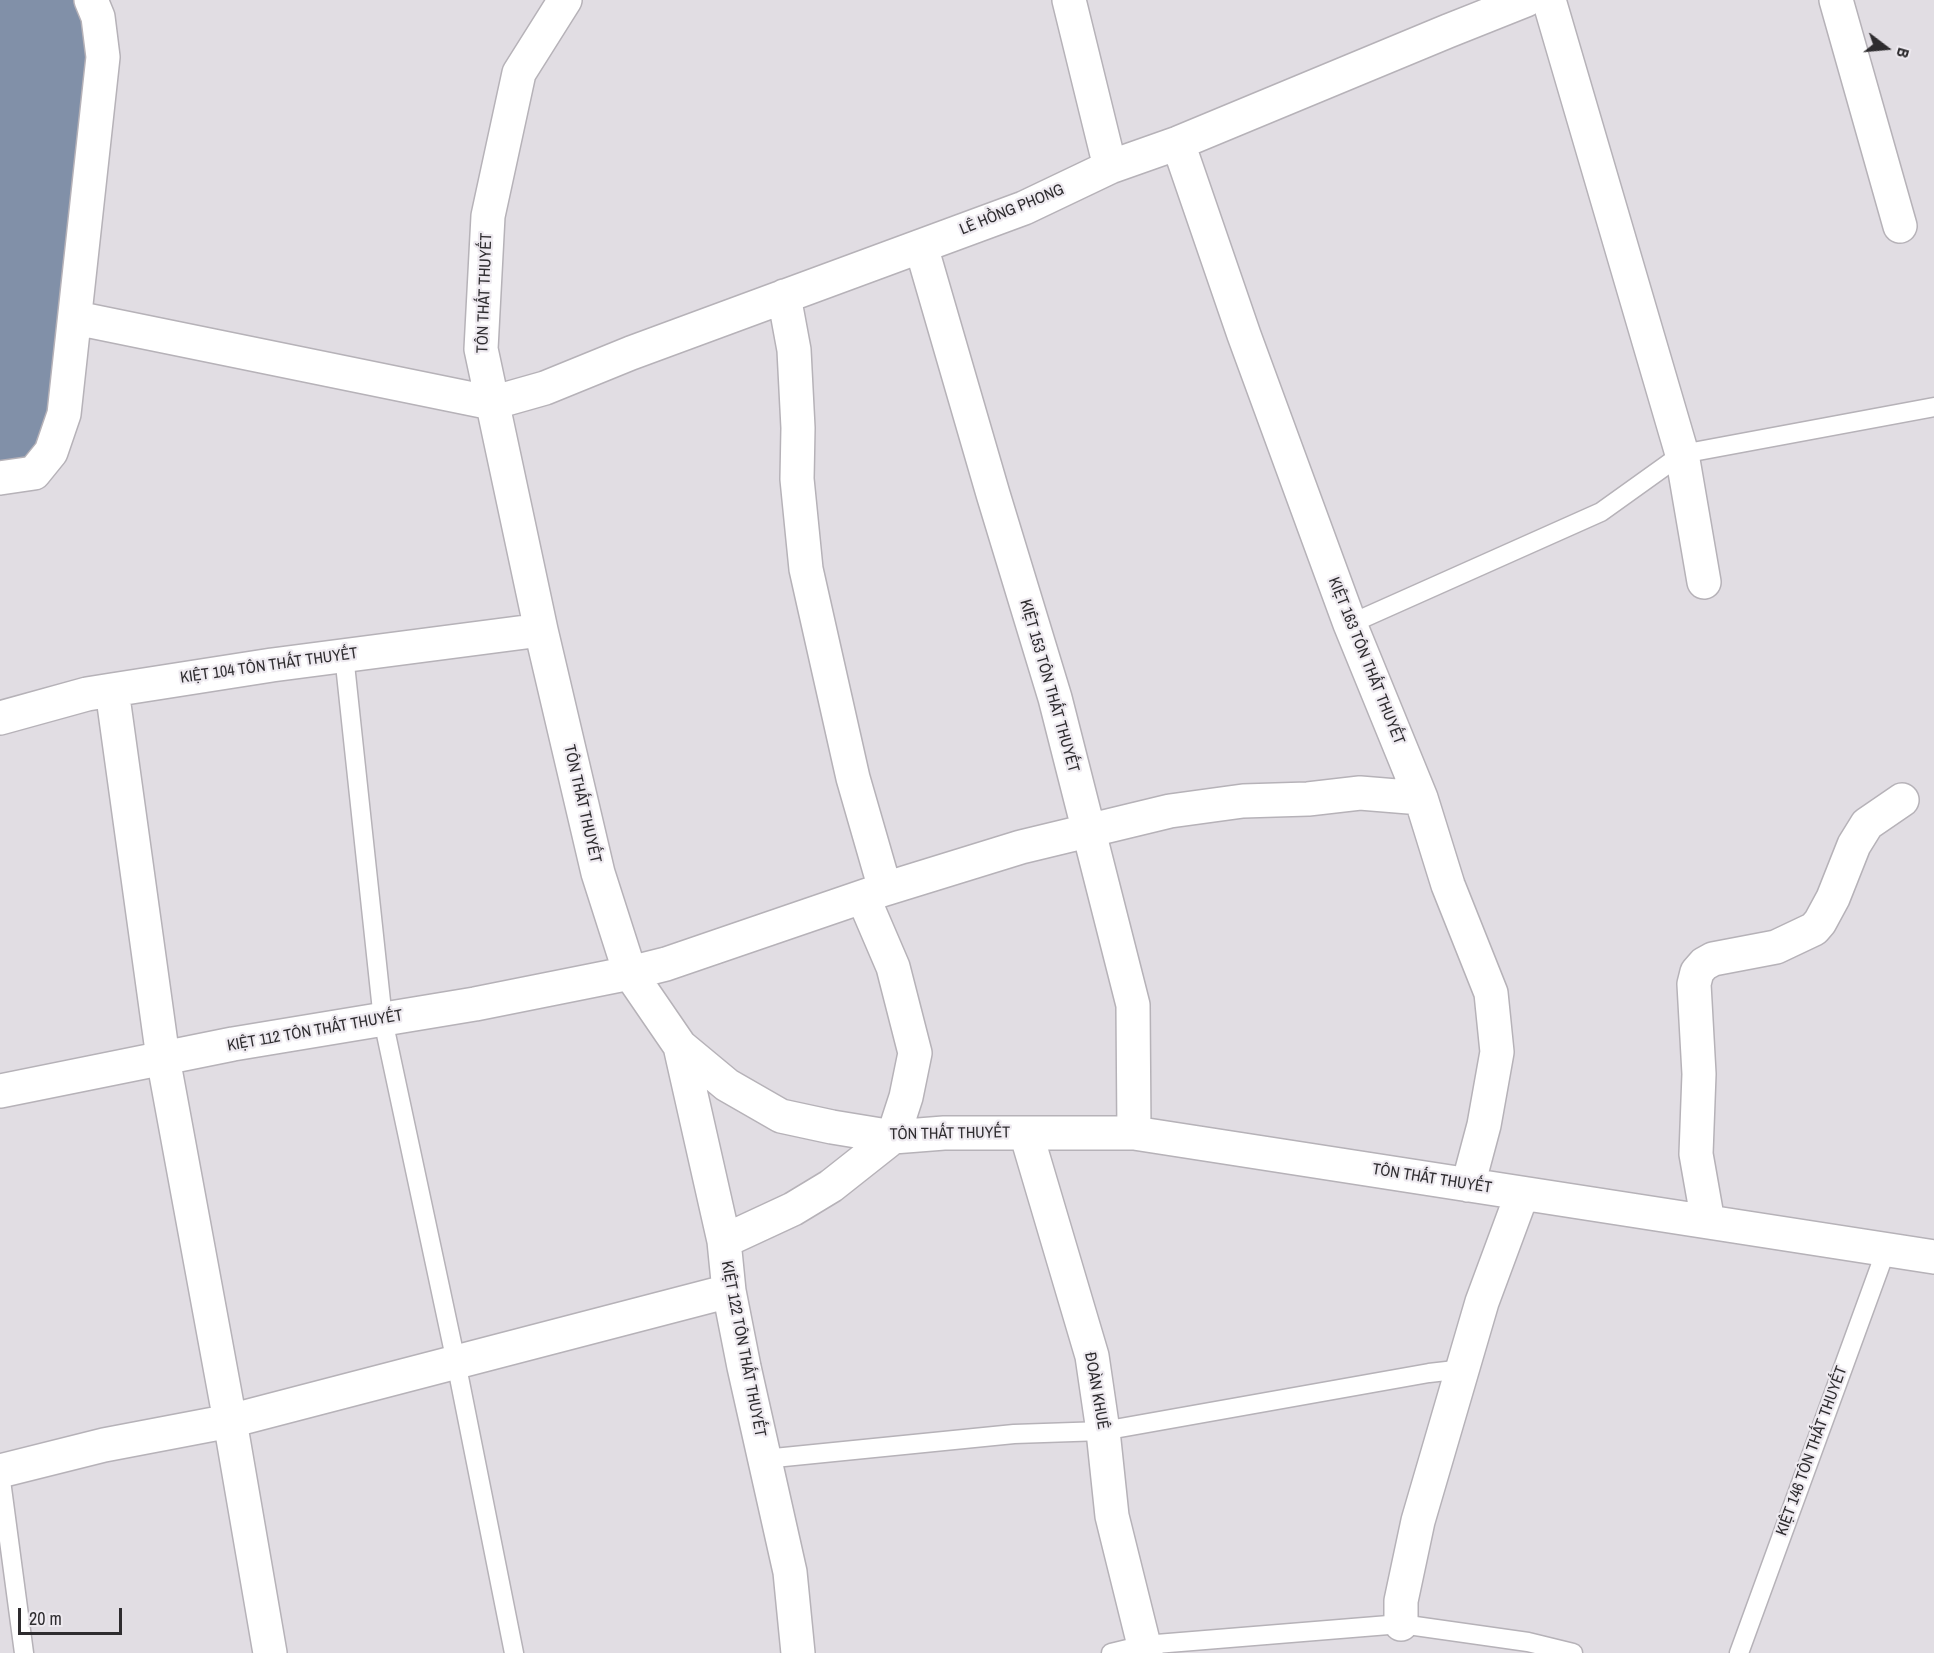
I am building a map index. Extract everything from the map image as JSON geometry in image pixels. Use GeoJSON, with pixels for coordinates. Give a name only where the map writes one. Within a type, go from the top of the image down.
{"type":"FeatureCollection","features":[{"type":"Feature","properties":{"kind":"street"},"geometry":{"type":"LineString","coordinates":[[0,478],[34,473],[51,452],[64,414],[103,57],[98,17],[91,0]]}},
{"type":"Feature","properties":{"kind":"street","name":"TÔN THẤT THUYẾT"},"geometry":{"type":"LineString","coordinates":[[565,0],[519,73],[488,216],[481,349],[541,630],[598,873],[630,973],[681,1046],[727,1085],[781,1116],[893,1137],[944,1134],[1134,1133],[1934,1257]]}},
{"type":"Feature","properties":{"kind":"street"},"geometry":{"type":"LineString","coordinates":[[1069,0],[1110,167]]}},
{"type":"Feature","properties":{"kind":"street","name":"LÊ HỒNG PHONG"},"geometry":{"type":"LineString","coordinates":[[492,403],[544,388],[631,353],[1024,208],[1110,167],[1178,143],[1526,0]]}},
{"type":"Feature","properties":{"kind":"street"},"geometry":{"type":"LineString","coordinates":[[1550,0],[1682,454],[1704,582]]}},
{"type":"Feature","properties":{"kind":"street"},"geometry":{"type":"LineString","coordinates":[[1836,0],[1900,226]]}},
{"type":"Feature","properties":{"kind":"street","name":"KIỆT 163 TÔN THẤT THUYẾT"},"geometry":{"type":"LineString","coordinates":[[1178,143],[1244,335],[1350,624],[1421,798],[1448,885],[1491,993],[1497,1052],[1484,1125],[1468,1185]]}},
{"type":"Feature","properties":{"kind":"street","name":"KIỆT 153 TÔN THẤT THUYẾT"},"geometry":{"type":"LineString","coordinates":[[921,246],[1055,698],[1133,1005],[1134,1133]]}},
{"type":"Feature","properties":{"kind":"street"},"geometry":{"type":"LineString","coordinates":[[724,1241],[793,1209],[831,1186],[893,1137],[906,1097],[915,1053],[874,893],[850,767],[806,569],[797,479],[798,428],[794,350],[784,296]]}},
{"type":"Feature","properties":{"kind":"street"},"geometry":{"type":"LineString","coordinates":[[76,318],[492,403]]}},
{"type":"Feature","properties":{"kind":"street","name":"KIỆT 104 TÔN THẤT THUYẾT"},"geometry":{"type":"LineString","coordinates":[[0,718],[87,694],[344,655],[541,630]]}},
{"type":"Feature","properties":{"kind":"street"},"geometry":{"type":"LineString","coordinates":[[112,690],[163,1058],[270,1653]]}},
{"type":"Feature","properties":{"kind":"street","name":"KIỆT 112 TÔN THẤT THUYẾT"},"geometry":{"type":"LineString","coordinates":[[0,1091],[163,1058],[383,1020],[630,973],[666,964],[874,893],[1021,848],[1170,812],[1243,801],[1308,799],[1360,793],[1421,798]]}},
{"type":"Feature","properties":{"kind":"street"},"geometry":{"type":"LineString","coordinates":[[1708,1222],[1696,1154],[1699,1074],[1695,994],[1697,972],[1713,959],[1776,947],[1814,929],[1820,922],[1854,845],[1867,824],[1902,800]]}},
{"type":"Feature","properties":{"kind":"street","name":"KIỆT 122 TÔN THẤT THUYẾT"},"geometry":{"type":"LineString","coordinates":[[681,1046],[724,1241],[729,1291],[790,1572],[798,1653]]}},
{"type":"Feature","properties":{"kind":"street","name":"ĐOÀN KHUÊ"},"geometry":{"type":"LineString","coordinates":[[1026,1133],[1092,1356],[1112,1516],[1145,1649]]}},
{"type":"Feature","properties":{"kind":"street"},"geometry":{"type":"LineString","coordinates":[[1401,1624],[1401,1601],[1418,1521],[1482,1302],[1522,1194]]}},
{"type":"Feature","properties":{"kind":"street"},"geometry":{"type":"LineString","coordinates":[[0,1472],[104,1445],[230,1421],[729,1291]]}},
{"type":"Feature","properties":{"kind":"lane"},"geometry":{"type":"LineString","coordinates":[[1350,624],[1601,512],[1682,454],[1934,407]]}},
{"type":"Feature","properties":{"kind":"lane"},"geometry":{"type":"LineString","coordinates":[[344,655],[383,1020],[456,1362],[514,1653]]}},
{"type":"Feature","properties":{"kind":"lane","name":"KIỆT 146 TÔN THẤT THUYẾT"},"geometry":{"type":"LineString","coordinates":[[1739,1653],[1886,1250]]}},
{"type":"Feature","properties":{"kind":"lane"},"geometry":{"type":"LineString","coordinates":[[764,1459],[1014,1434],[1103,1431],[1418,1375],[1464,1369]]}},
{"type":"Feature","properties":{"kind":"lane"},"geometry":{"type":"LineString","coordinates":[[0,1472],[24,1653]]}},
{"type":"Feature","properties":{"kind":"lane"},"geometry":{"type":"LineString","coordinates":[[1111,1653],[1401,1624],[1528,1642],[1573,1653]]}},
{"type":"Feature","properties":{"kind":"water"},"geometry":{"type":"Polygon","coordinates":[[[0,0],[81,0],[93,19],[65,451],[0,469],[0,0]]]}}]}
